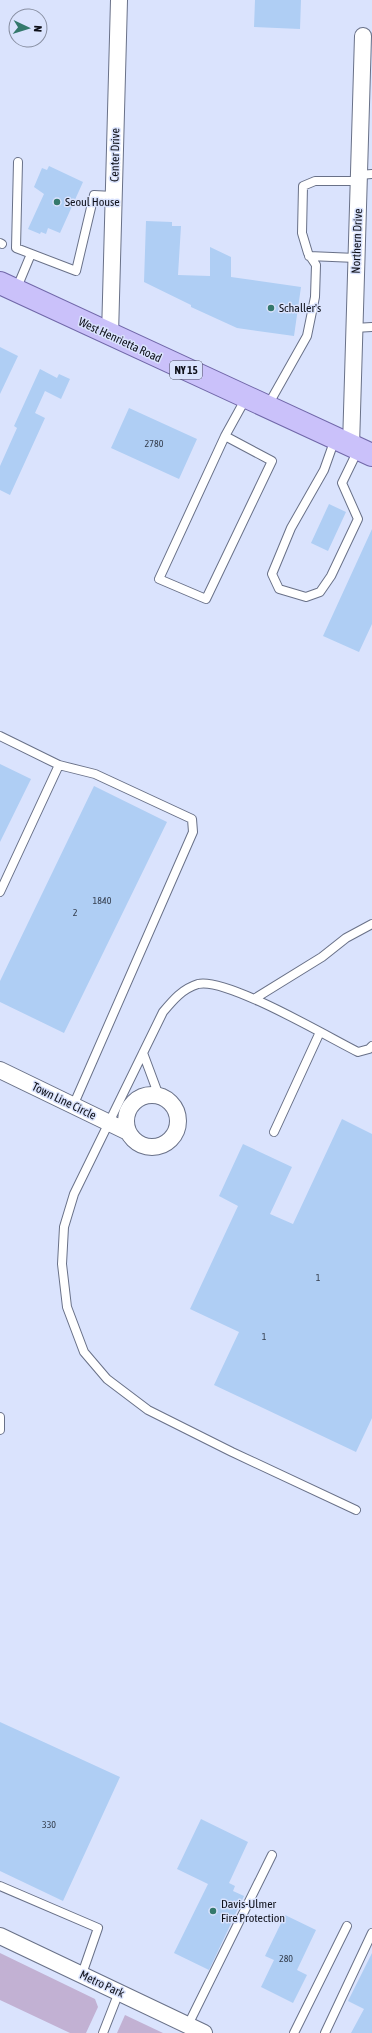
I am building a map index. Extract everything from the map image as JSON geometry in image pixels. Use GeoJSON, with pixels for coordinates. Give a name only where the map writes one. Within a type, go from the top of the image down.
{"type":"FeatureCollection","features":[{"type":"Feature","properties":{"kind":"main road","name":"West Henrietta Road"},"geometry":{"type":"LineString","coordinates":[[8,287],[354,447]]}},
{"type":"Feature","properties":{"kind":"street","name":"Center Drive"},"geometry":{"type":"LineString","coordinates":[[110,335],[118,0]]}},
{"type":"Feature","properties":{"kind":"street","name":"Northern Drive"},"geometry":{"type":"LineString","coordinates":[[354,447],[354,328],[356,258],[363,177],[368,34]]}},
{"type":"Feature","properties":{"kind":"street","name":"Town Line Circle"},"geometry":{"type":"LineString","coordinates":[[0,1070],[128,1132],[140,1145],[148,1147],[161,1146],[172,1138],[178,1122],[177,1113],[167,1100],[159,1096]]}},
{"type":"Feature","properties":{"kind":"street"},"geometry":{"type":"LineString","coordinates":[[128,1132],[127,1115],[136,1101],[147,1096],[159,1096]]}},
{"type":"Feature","properties":{"kind":"street","name":"Metro Park"},"geometry":{"type":"LineString","coordinates":[[0,1936],[204,2033]]}},
{"type":"Feature","properties":{"kind":"lane"},"geometry":{"type":"LineString","coordinates":[[18,162],[16,248],[76,271],[94,195],[114,196]]}},
{"type":"Feature","properties":{"kind":"lane"},"geometry":{"type":"LineString","coordinates":[[267,407],[307,336],[315,297],[316,265],[310,256],[302,233],[303,186],[315,181],[363,177]]}},
{"type":"Feature","properties":{"kind":"lane"},"geometry":{"type":"LineString","coordinates":[[8,287],[31,254]]}},
{"type":"Feature","properties":{"kind":"lane"},"geometry":{"type":"LineString","coordinates":[[310,256],[356,258]]}},
{"type":"Feature","properties":{"kind":"lane"},"geometry":{"type":"LineString","coordinates":[[354,328],[372,327]]}},
{"type":"Feature","properties":{"kind":"lane"},"geometry":{"type":"LineString","coordinates":[[225,436],[272,461],[206,599],[159,579],[225,436],[246,398]]}},
{"type":"Feature","properties":{"kind":"lane"},"geometry":{"type":"LineString","coordinates":[[354,447],[342,483],[358,519],[331,576],[320,592],[306,598],[279,589],[272,574],[291,528],[324,470],[354,447]]}},
{"type":"Feature","properties":{"kind":"lane"},"geometry":{"type":"LineString","coordinates":[[0,736],[59,765],[95,774],[192,819],[193,832],[73,1106]]}},
{"type":"Feature","properties":{"kind":"lane"},"geometry":{"type":"LineString","coordinates":[[0,892],[59,765]]}},
{"type":"Feature","properties":{"kind":"lane"},"geometry":{"type":"LineString","coordinates":[[254,999],[322,957],[346,938],[372,924]]}},
{"type":"Feature","properties":{"kind":"lane"},"geometry":{"type":"LineString","coordinates":[[356,1510],[232,1452],[148,1410],[107,1379],[84,1352],[67,1307],[62,1264],[64,1227],[74,1194],[163,1012],[179,992],[199,984],[215,984],[254,999],[358,1052],[369,1049],[372,1046]]}},
{"type":"Feature","properties":{"kind":"lane"},"geometry":{"type":"LineString","coordinates":[[274,1132],[320,1032]]}},
{"type":"Feature","properties":{"kind":"lane"},"geometry":{"type":"LineString","coordinates":[[143,1054],[159,1096]]}},
{"type":"Feature","properties":{"kind":"lane"},"geometry":{"type":"LineString","coordinates":[[0,1417],[0,1430]]}},
{"type":"Feature","properties":{"kind":"lane"},"geometry":{"type":"LineString","coordinates":[[188,2026],[272,1855]]}},
{"type":"Feature","properties":{"kind":"lane"},"geometry":{"type":"LineString","coordinates":[[0,1886],[98,1928],[82,1974]]}},
{"type":"Feature","properties":{"kind":"lane"},"geometry":{"type":"LineString","coordinates":[[294,2033],[347,1926]]}},
{"type":"Feature","properties":{"kind":"lane"},"geometry":{"type":"LineString","coordinates":[[324,2033],[372,1933]]}},
{"type":"Feature","properties":{"kind":"lane"},"geometry":{"type":"LineString","coordinates":[[103,2033],[119,1992]]}},
{"type":"Feature","properties":{"kind":"shaded area"},"geometry":{"type":"Polygon","coordinates":[[[0,1953],[95,1999],[98,2007],[86,2033],[70,2033],[0,2000],[0,1953]]]}},
{"type":"Feature","properties":{"kind":"shaded area"},"geometry":{"type":"Polygon","coordinates":[[[125,2015],[163,2033],[117,2033],[125,2015]]]}},
{"type":"Feature","properties":{"kind":"building"},"geometry":{"type":"Polygon","coordinates":[[[255,0],[301,0],[300,29],[254,27],[255,0]]]}},
{"type":"Feature","properties":{"kind":"building","name":"Seoul House"},"geometry":{"type":"Polygon","coordinates":[[[49,166],[83,182],[60,233],[48,228],[46,234],[41,232],[40,234],[28,229],[44,194],[34,187],[42,168],[47,170],[49,166]]]}},
{"type":"Feature","properties":{"kind":"building"},"geometry":{"type":"Polygon","coordinates":[[[146,221],[172,222],[172,226],[181,226],[178,275],[210,276],[210,247],[231,257],[231,277],[301,287],[294,336],[237,328],[191,307],[191,305],[144,282],[146,221]]]}},
{"type":"Feature","properties":{"kind":"building"},"geometry":{"type":"Polygon","coordinates":[[[0,347],[18,356],[0,394],[0,347]]]}},
{"type":"Feature","properties":{"kind":"building"},"geometry":{"type":"Polygon","coordinates":[[[40,369],[57,378],[59,374],[70,379],[61,399],[45,391],[35,413],[45,418],[10,495],[0,490],[0,466],[17,428],[14,426],[40,369]]]}},
{"type":"Feature","properties":{"kind":"building"},"geometry":{"type":"Polygon","coordinates":[[[129,408],[197,439],[179,479],[111,448],[129,408]]]}},
{"type":"Feature","properties":{"kind":"building"},"geometry":{"type":"Polygon","coordinates":[[[329,504],[346,512],[328,551],[311,543],[329,504]]]}},
{"type":"Feature","properties":{"kind":"building"},"geometry":{"type":"Polygon","coordinates":[[[372,529],[372,624],[359,652],[323,636],[372,529]]]}},
{"type":"Feature","properties":{"kind":"building"},"geometry":{"type":"Polygon","coordinates":[[[0,764],[31,779],[0,842],[0,764]]]}},
{"type":"Feature","properties":{"kind":"building"},"geometry":{"type":"Polygon","coordinates":[[[94,786],[167,822],[64,1033],[0,1002],[0,981],[94,786]]]}},
{"type":"Feature","properties":{"kind":"building"},"geometry":{"type":"Polygon","coordinates":[[[342,1119],[372,1134],[372,1418],[356,1452],[214,1385],[239,1332],[190,1309],[238,1206],[219,1196],[243,1144],[292,1167],[270,1214],[293,1224],[342,1119]]]}},
{"type":"Feature","properties":{"kind":"building"},"geometry":{"type":"Polygon","coordinates":[[[0,1722],[120,1777],[63,1901],[0,1871],[0,1722]]]}},
{"type":"Feature","properties":{"kind":"building"},"geometry":{"type":"Polygon","coordinates":[[[201,1819],[248,1842],[229,1883],[235,1886],[233,1891],[244,1896],[209,1970],[174,1953],[208,1884],[177,1869],[201,1819]]]}},
{"type":"Feature","properties":{"kind":"building"},"geometry":{"type":"Polygon","coordinates":[[[285,1915],[316,1930],[297,1970],[307,1975],[293,2003],[261,1987],[274,1960],[265,1956],[285,1915]]]}},
{"type":"Feature","properties":{"kind":"building"},"geometry":{"type":"Polygon","coordinates":[[[372,1953],[372,2033],[351,2033],[364,2009],[348,2001],[372,1953]]]}},
{"type":"Feature","properties":{"kind":"place","name":"Seoul House"},"geometry":{"type":"Point","coordinates":[57,202]}},
{"type":"Feature","properties":{"kind":"place","name":"Schaller's"},"geometry":{"type":"Point","coordinates":[271,308]}},
{"type":"Feature","properties":{"kind":"place","name":"Davis-Ulmer Fire Protection"},"geometry":{"type":"Point","coordinates":[213,1911]}}]}
